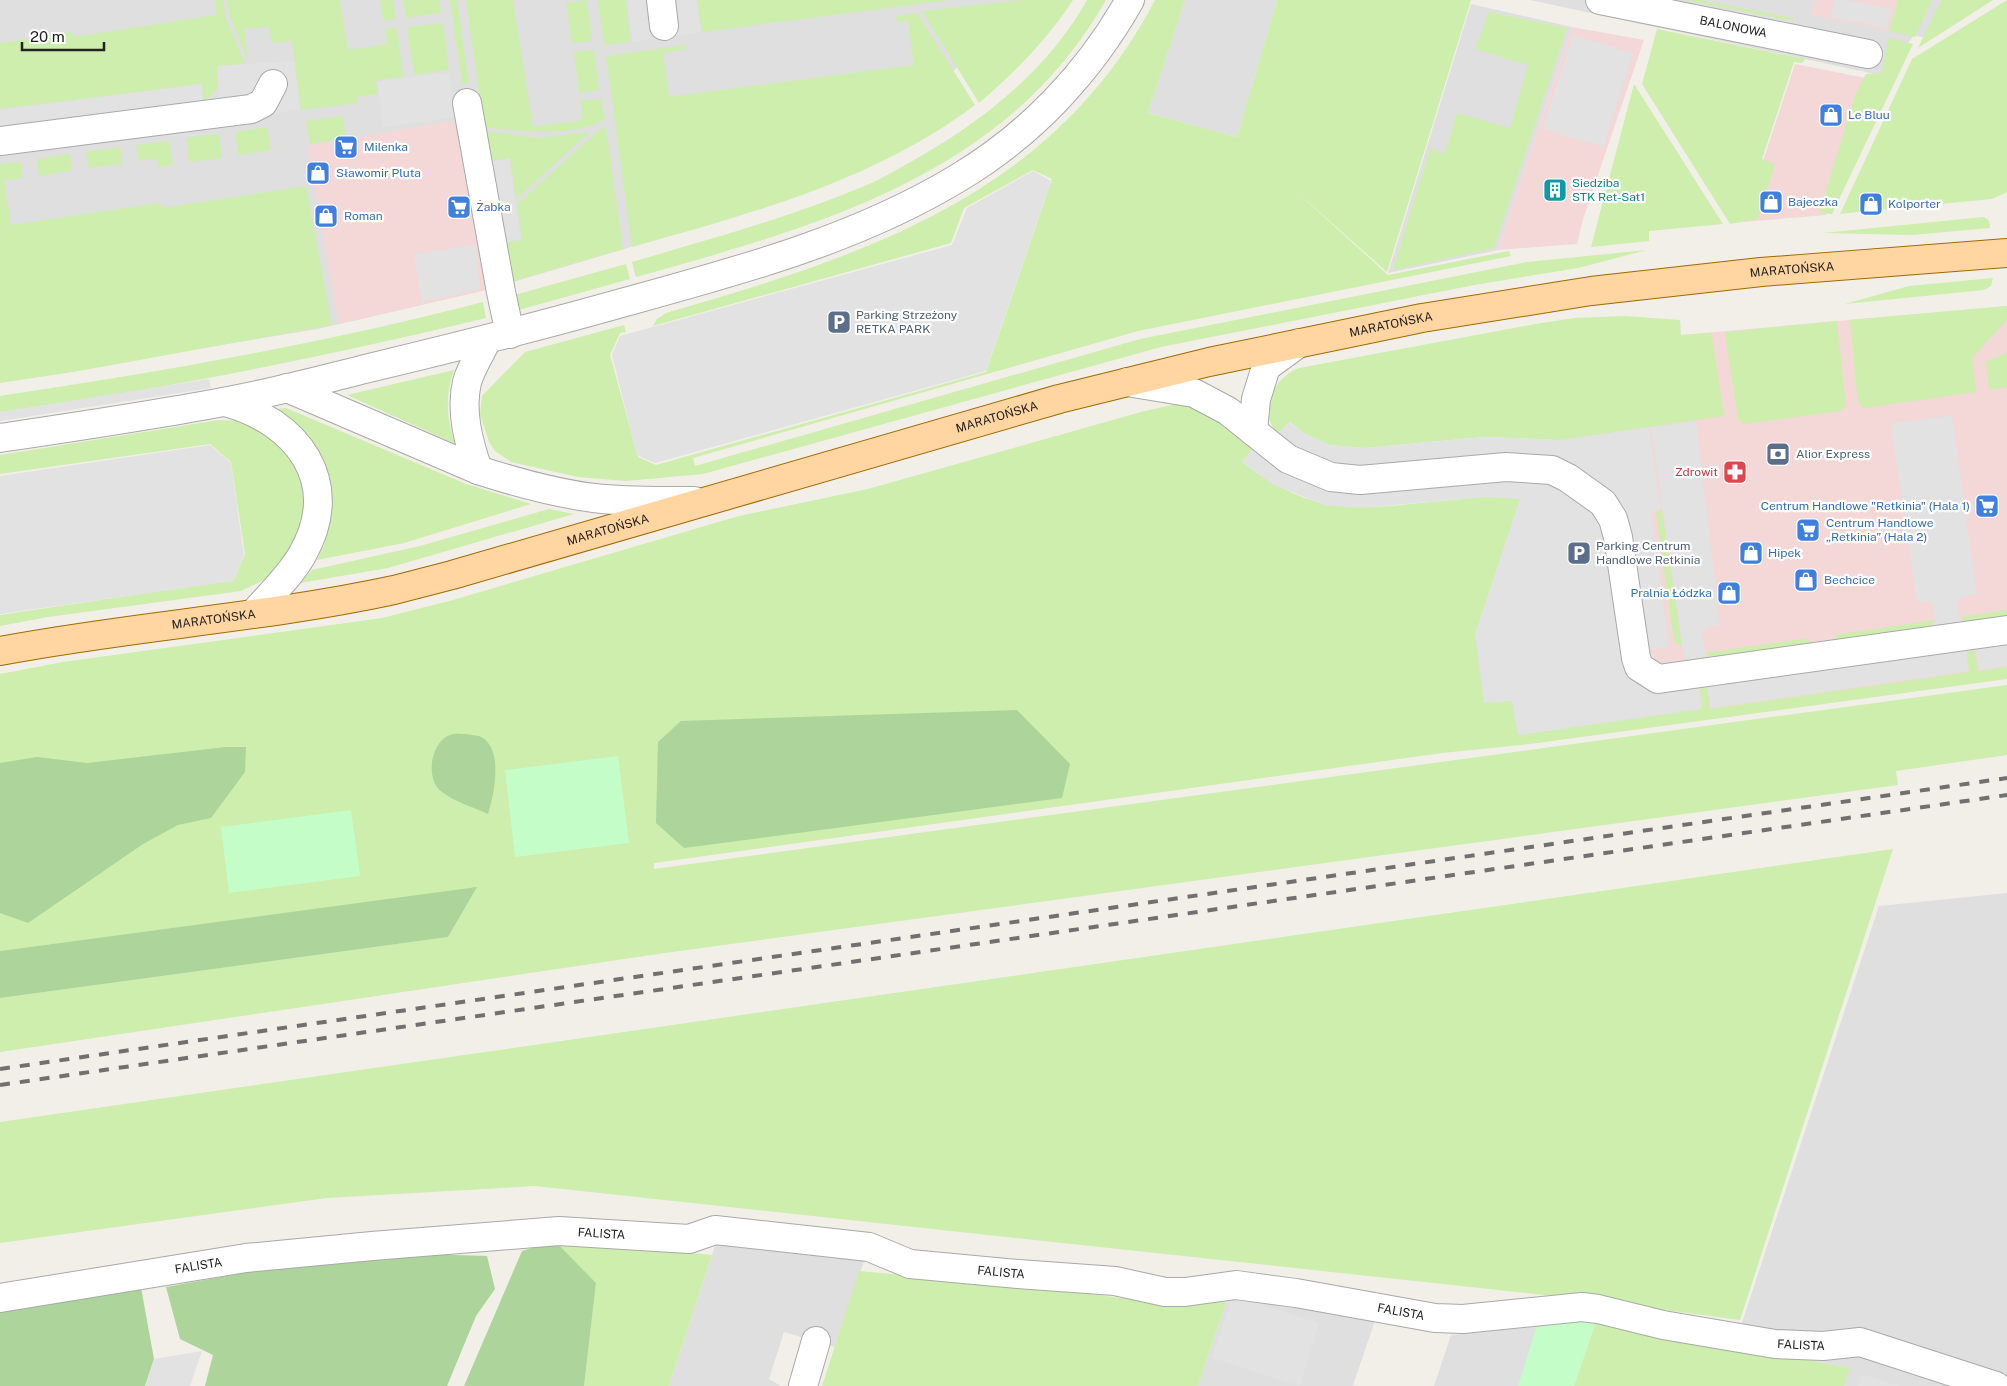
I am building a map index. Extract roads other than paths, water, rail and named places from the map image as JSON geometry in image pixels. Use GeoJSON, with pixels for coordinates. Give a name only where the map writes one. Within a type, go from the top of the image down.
{"type":"FeatureCollection","features":[{"type":"Feature","properties":{"kind":"main road","name":"MARATOŃSKA"},"geometry":{"type":"LineString","coordinates":[[0,651],[62,639],[326,603],[423,582],[1123,382],[1422,318],[1591,290],[1761,272],[2007,253]]}},
{"type":"Feature","properties":{"kind":"street"},"geometry":{"type":"LineString","coordinates":[[0,438],[224,402],[498,337],[794,252],[859,228],[924,197],[990,157],[1044,112],[1091,61],[1130,0]]}},
{"type":"Feature","properties":{"kind":"street","name":"BALONOWA"},"geometry":{"type":"LineString","coordinates":[[1600,0],[1868,54]]}},
{"type":"Feature","properties":{"kind":"street"},"geometry":{"type":"LineString","coordinates":[[0,141],[251,108],[263,103],[273,84]]}},
{"type":"Feature","properties":{"kind":"street"},"geometry":{"type":"LineString","coordinates":[[468,103],[501,292],[498,337],[467,383],[465,398],[467,429],[478,470]]}},
{"type":"Feature","properties":{"kind":"street"},"geometry":{"type":"LineString","coordinates":[[1254,431],[1256,399],[1266,367],[1299,344]]}},
{"type":"Feature","properties":{"kind":"street"},"geometry":{"type":"LineString","coordinates":[[1123,382],[1194,393],[1228,411],[1254,431],[1266,444],[1288,459],[1331,477],[1360,480],[1506,466],[1552,470],[1568,478],[1602,503],[1613,519],[1618,537],[1636,658],[1639,666],[1658,678],[2007,630]]}},
{"type":"Feature","properties":{"kind":"street"},"geometry":{"type":"LineString","coordinates":[[287,388],[478,470],[534,486],[593,498],[703,502]]}},
{"type":"Feature","properties":{"kind":"street"},"geometry":{"type":"LineString","coordinates":[[224,402],[247,408],[264,416],[288,435],[308,463],[317,488],[317,514],[302,554],[294,567],[253,614]]}},
{"type":"Feature","properties":{"kind":"street","name":"FALISTA"},"geometry":{"type":"LineString","coordinates":[[0,1298],[246,1258],[559,1230],[689,1239],[715,1230],[869,1247],[910,1264],[1018,1274],[1115,1280],[1165,1292],[1185,1292],[1236,1285],[1296,1292],[1435,1318],[1463,1319],[1582,1307],[1598,1309],[1663,1325],[1766,1343],[1823,1346],[1860,1342],[1996,1386]]}},
{"type":"Feature","properties":{"kind":"street"},"geometry":{"type":"LineString","coordinates":[[803,1386],[816,1341]]}},
{"type":"Feature","properties":{"kind":"railway"},"geometry":{"type":"LineString","coordinates":[[0,1069],[2007,778]]}},
{"type":"Feature","properties":{"kind":"railway"},"geometry":{"type":"LineString","coordinates":[[0,1085],[2007,795]]}},
{"type":"Feature","properties":{"kind":"place","name":"Le Bluu"},"geometry":{"type":"Point","coordinates":[1831,115]}},
{"type":"Feature","properties":{"kind":"place","name":"Milenka"},"geometry":{"type":"Point","coordinates":[346,147]}},
{"type":"Feature","properties":{"kind":"place","name":"Sławomir Pluta"},"geometry":{"type":"Point","coordinates":[318,173]}},
{"type":"Feature","properties":{"kind":"place","name":"Siedziba STK Ret-Sat1"},"geometry":{"type":"Point","coordinates":[1555,190]}},
{"type":"Feature","properties":{"kind":"place","name":"Bajeczka"},"geometry":{"type":"Point","coordinates":[1771,202]}},
{"type":"Feature","properties":{"kind":"place","name":"Kolporter"},"geometry":{"type":"Point","coordinates":[1871,204]}},
{"type":"Feature","properties":{"kind":"place","name":"Żabka"},"geometry":{"type":"Point","coordinates":[459,207]}},
{"type":"Feature","properties":{"kind":"place","name":"Roman"},"geometry":{"type":"Point","coordinates":[326,216]}},
{"type":"Feature","properties":{"kind":"place","name":"Parking Strzeżony RETKA PARK"},"geometry":{"type":"Point","coordinates":[839,322]}},
{"type":"Feature","properties":{"kind":"place","name":"Alior Express"},"geometry":{"type":"Point","coordinates":[1778,454]}},
{"type":"Feature","properties":{"kind":"place","name":"Zdrowit"},"geometry":{"type":"Point","coordinates":[1735,472]}},
{"type":"Feature","properties":{"kind":"place","name":"Centrum Handlowe \"Retkinia\" (Hala 1)"},"geometry":{"type":"Point","coordinates":[1987,506]}},
{"type":"Feature","properties":{"kind":"place","name":"Centrum Handlowe „Retkinia” (Hala 2)"},"geometry":{"type":"Point","coordinates":[1808,530]}},
{"type":"Feature","properties":{"kind":"place","name":"Parking Centrum Handlowe Retkinia"},"geometry":{"type":"Point","coordinates":[1579,553]}},
{"type":"Feature","properties":{"kind":"place","name":"Hipek"},"geometry":{"type":"Point","coordinates":[1751,553]}},
{"type":"Feature","properties":{"kind":"place","name":"Bechcice"},"geometry":{"type":"Point","coordinates":[1806,580]}},
{"type":"Feature","properties":{"kind":"place","name":"Pralnia Łódzka"},"geometry":{"type":"Point","coordinates":[1729,593]}}]}
